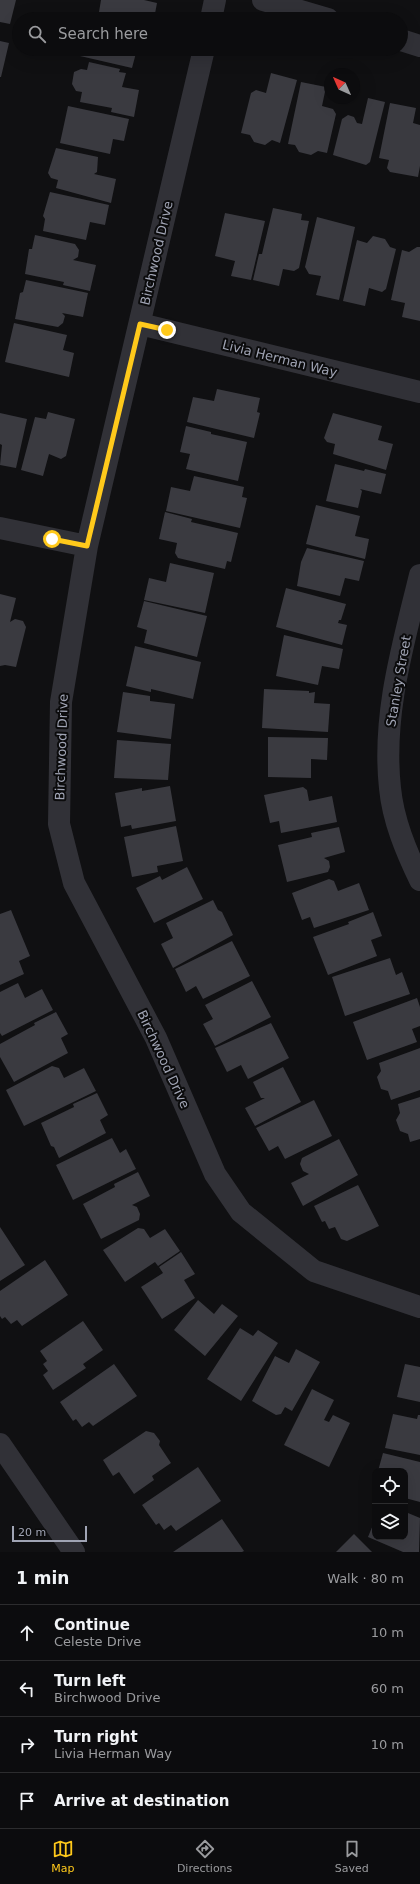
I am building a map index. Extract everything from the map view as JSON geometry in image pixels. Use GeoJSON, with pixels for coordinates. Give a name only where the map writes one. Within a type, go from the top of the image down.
{"type":"FeatureCollection","features":[{"type":"Feature","properties":{"kind":"street"},"geometry":{"type":"LineString","coordinates":[[212,12],[215,0]]}},
{"type":"Feature","properties":{"kind":"street"},"geometry":{"type":"LineString","coordinates":[[263,0],[304,12]]}},
{"type":"Feature","properties":{"kind":"street"},"geometry":{"type":"LineString","coordinates":[[408,42],[420,46]]}},
{"type":"Feature","properties":{"kind":"street","name":"Birchwood Drive"},"geometry":{"type":"LineString","coordinates":[[202,56],[87,546],[61,702],[59,824],[74,883],[156,1038],[215,1174],[241,1212],[314,1271],[420,1308]]}},
{"type":"Feature","properties":{"kind":"street","name":"Livia Herman Way"},"geometry":{"type":"LineString","coordinates":[[140,324],[420,392]]}},
{"type":"Feature","properties":{"kind":"street"},"geometry":{"type":"LineString","coordinates":[[0,528],[87,546]]}},
{"type":"Feature","properties":{"kind":"street","name":"Stanley Street"},"geometry":{"type":"LineString","coordinates":[[420,575],[395,683],[391,705],[388,745],[390,789],[397,823],[410,859],[420,880]]}},
{"type":"Feature","properties":{"kind":"street"},"geometry":{"type":"LineString","coordinates":[[0,1444],[74,1552]]}},
{"type":"Feature","properties":{"kind":"building"},"geometry":{"type":"Polygon","coordinates":[[[0,0],[16,0],[10,24],[0,22],[0,0]]]}},
{"type":"Feature","properties":{"kind":"building"},"geometry":{"type":"Polygon","coordinates":[[[101,0],[144,0],[157,3],[155,12],[99,12],[101,0]]]}},
{"type":"Feature","properties":{"kind":"building"},"geometry":{"type":"Polygon","coordinates":[[[0,41],[9,43],[1,77],[0,77],[0,41]]]}},
{"type":"Feature","properties":{"kind":"building"},"geometry":{"type":"Polygon","coordinates":[[[80,56],[135,56],[132,68],[80,56]]]}},
{"type":"Feature","properties":{"kind":"building"},"geometry":{"type":"Polygon","coordinates":[[[89,62],[120,69],[119,72],[126,73],[122,87],[139,90],[134,117],[111,112],[112,108],[80,102],[82,92],[76,91],[72,84],[74,72],[81,69],[87,70],[89,62]]]}},
{"type":"Feature","properties":{"kind":"building"},"geometry":{"type":"Polygon","coordinates":[[[271,73],[297,80],[280,143],[272,140],[265,145],[254,142],[250,135],[241,133],[251,93],[256,90],[266,93],[271,73]]]}},
{"type":"Feature","properties":{"kind":"building"},"geometry":{"type":"Polygon","coordinates":[[[301,82],[324,87],[322,106],[333,109],[336,114],[327,153],[318,151],[311,155],[299,152],[295,145],[288,144],[301,82]]]}},
{"type":"Feature","properties":{"kind":"building"},"geometry":{"type":"Polygon","coordinates":[[[368,98],[385,102],[370,162],[366,165],[333,155],[342,119],[348,115],[354,117],[357,123],[362,124],[368,98]]]}},
{"type":"Feature","properties":{"kind":"building"},"geometry":{"type":"Polygon","coordinates":[[[390,103],[416,108],[413,123],[420,125],[420,166],[418,177],[390,172],[387,168],[389,160],[379,158],[390,103]]]}},
{"type":"Feature","properties":{"kind":"building"},"geometry":{"type":"Polygon","coordinates":[[[68,106],[129,119],[124,141],[113,139],[110,154],[60,143],[68,106]]]}},
{"type":"Feature","properties":{"kind":"building"},"geometry":{"type":"Polygon","coordinates":[[[56,148],[98,157],[97,172],[94,174],[116,179],[111,203],[56,188],[58,180],[51,178],[48,173],[56,148]]]}},
{"type":"Feature","properties":{"kind":"building"},"geometry":{"type":"Polygon","coordinates":[[[50,192],[109,205],[105,225],[90,222],[86,240],[43,231],[45,219],[43,216],[50,192]]]}},
{"type":"Feature","properties":{"kind":"building"},"geometry":{"type":"Polygon","coordinates":[[[273,208],[302,214],[301,220],[309,221],[299,268],[294,271],[283,269],[279,286],[253,280],[259,254],[262,254],[273,208]]]}},
{"type":"Feature","properties":{"kind":"building"},"geometry":{"type":"Polygon","coordinates":[[[225,213],[265,221],[251,280],[231,276],[235,261],[215,256],[225,213]]]}},
{"type":"Feature","properties":{"kind":"building"},"geometry":{"type":"Polygon","coordinates":[[[317,217],[355,227],[339,300],[316,295],[321,276],[309,274],[305,267],[317,217]]]}},
{"type":"Feature","properties":{"kind":"building"},"geometry":{"type":"Polygon","coordinates":[[[35,235],[75,244],[79,250],[78,257],[73,260],[96,265],[90,291],[63,285],[64,282],[25,274],[29,249],[32,249],[35,235]]]}},
{"type":"Feature","properties":{"kind":"building"},"geometry":{"type":"Polygon","coordinates":[[[373,236],[385,239],[390,247],[396,249],[386,289],[382,292],[369,288],[365,306],[343,301],[357,240],[367,243],[373,236]]]}},
{"type":"Feature","properties":{"kind":"building"},"geometry":{"type":"Polygon","coordinates":[[[417,247],[420,247],[420,321],[402,317],[405,303],[391,300],[402,250],[409,252],[417,247]]]}},
{"type":"Feature","properties":{"kind":"building"},"geometry":{"type":"Polygon","coordinates":[[[26,280],[88,293],[83,317],[62,313],[65,316],[63,323],[58,327],[15,319],[20,293],[23,292],[26,280]]]}},
{"type":"Feature","properties":{"kind":"building"},"geometry":{"type":"Polygon","coordinates":[[[14,323],[67,335],[63,350],[74,353],[69,377],[5,362],[14,323]]]}},
{"type":"Feature","properties":{"kind":"building"},"geometry":{"type":"Polygon","coordinates":[[[217,389],[260,398],[257,412],[260,413],[254,438],[187,422],[193,397],[214,401],[217,389]]]}},
{"type":"Feature","properties":{"kind":"building"},"geometry":{"type":"Polygon","coordinates":[[[48,412],[75,419],[66,456],[61,459],[49,454],[43,476],[21,470],[35,417],[46,419],[48,412]]]}},
{"type":"Feature","properties":{"kind":"building"},"geometry":{"type":"Polygon","coordinates":[[[0,413],[27,419],[16,468],[0,465],[2,445],[0,444],[0,413]]]}},
{"type":"Feature","properties":{"kind":"building"},"geometry":{"type":"Polygon","coordinates":[[[333,413],[382,426],[378,440],[393,444],[386,470],[333,454],[335,444],[327,442],[324,438],[333,413]]]}},
{"type":"Feature","properties":{"kind":"building"},"geometry":{"type":"Polygon","coordinates":[[[186,426],[211,432],[211,434],[247,442],[238,481],[186,469],[190,454],[180,452],[186,426]]]}},
{"type":"Feature","properties":{"kind":"building"},"geometry":{"type":"Polygon","coordinates":[[[335,464],[364,471],[365,469],[386,474],[381,494],[360,489],[362,491],[358,508],[326,501],[335,464]]]}},
{"type":"Feature","properties":{"kind":"building"},"geometry":{"type":"Polygon","coordinates":[[[194,476],[244,487],[242,497],[247,498],[240,528],[166,511],[171,487],[190,491],[194,476]]]}},
{"type":"Feature","properties":{"kind":"building"},"geometry":{"type":"Polygon","coordinates":[[[316,505],[360,516],[355,536],[369,539],[365,559],[306,544],[316,505]]]}},
{"type":"Feature","properties":{"kind":"building"},"geometry":{"type":"Polygon","coordinates":[[[165,512],[192,519],[191,522],[238,533],[231,562],[227,561],[225,569],[178,558],[175,553],[177,543],[159,539],[165,512]]]}},
{"type":"Feature","properties":{"kind":"building"},"geometry":{"type":"Polygon","coordinates":[[[307,548],[364,561],[359,581],[345,578],[340,596],[297,586],[301,562],[307,548]]]}},
{"type":"Feature","properties":{"kind":"building"},"geometry":{"type":"Polygon","coordinates":[[[170,563],[214,573],[205,613],[144,600],[149,578],[166,582],[170,563]]]}},
{"type":"Feature","properties":{"kind":"building"},"geometry":{"type":"Polygon","coordinates":[[[286,588],[346,604],[341,620],[339,620],[338,623],[347,625],[342,645],[276,627],[286,588]]]}},
{"type":"Feature","properties":{"kind":"building"},"geometry":{"type":"Polygon","coordinates":[[[0,594],[16,598],[10,622],[15,619],[23,621],[26,627],[16,667],[5,665],[0,666],[0,594]]]}},
{"type":"Feature","properties":{"kind":"building"},"geometry":{"type":"Polygon","coordinates":[[[144,601],[207,616],[197,657],[144,643],[147,630],[137,627],[144,601]]]}},
{"type":"Feature","properties":{"kind":"building"},"geometry":{"type":"Polygon","coordinates":[[[284,635],[343,649],[339,669],[322,666],[318,685],[276,676],[284,635]]]}},
{"type":"Feature","properties":{"kind":"building"},"geometry":{"type":"Polygon","coordinates":[[[135,646],[201,662],[193,699],[151,689],[151,692],[126,686],[135,646]]]}},
{"type":"Feature","properties":{"kind":"building"},"geometry":{"type":"Polygon","coordinates":[[[264,689],[309,691],[309,693],[315,692],[314,703],[330,704],[328,732],[262,728],[264,689]]]}},
{"type":"Feature","properties":{"kind":"building"},"geometry":{"type":"Polygon","coordinates":[[[123,692],[150,696],[150,701],[175,704],[171,739],[117,732],[123,692]]]}},
{"type":"Feature","properties":{"kind":"building"},"geometry":{"type":"Polygon","coordinates":[[[268,737],[328,738],[327,760],[311,759],[311,778],[268,777],[268,737]]]}},
{"type":"Feature","properties":{"kind":"building"},"geometry":{"type":"Polygon","coordinates":[[[117,740],[171,744],[168,780],[114,778],[117,740]]]}},
{"type":"Feature","properties":{"kind":"building"},"geometry":{"type":"Polygon","coordinates":[[[170,786],[176,821],[132,829],[131,825],[121,827],[115,793],[142,788],[142,791],[170,786]]]}},
{"type":"Feature","properties":{"kind":"building"},"geometry":{"type":"Polygon","coordinates":[[[303,787],[307,790],[309,801],[332,796],[337,822],[281,833],[279,821],[270,823],[264,795],[303,787]]]}},
{"type":"Feature","properties":{"kind":"building"},"geometry":{"type":"Polygon","coordinates":[[[176,826],[183,861],[157,866],[158,872],[132,877],[124,837],[176,826]]]}},
{"type":"Feature","properties":{"kind":"building"},"geometry":{"type":"Polygon","coordinates":[[[339,827],[345,852],[324,858],[329,861],[330,867],[328,872],[287,882],[278,845],[312,837],[311,833],[339,827]]]}},
{"type":"Feature","properties":{"kind":"building"},"geometry":{"type":"Polygon","coordinates":[[[187,867],[203,899],[154,923],[136,888],[160,876],[162,880],[187,867]]]}},
{"type":"Feature","properties":{"kind":"building"},"geometry":{"type":"Polygon","coordinates":[[[329,879],[334,881],[338,891],[359,883],[369,910],[314,928],[310,917],[302,920],[292,893],[329,879]]]}},
{"type":"Feature","properties":{"kind":"building"},"geometry":{"type":"Polygon","coordinates":[[[213,900],[218,910],[222,912],[233,935],[173,968],[161,944],[173,938],[166,923],[213,900]]]}},
{"type":"Feature","properties":{"kind":"building"},"geometry":{"type":"Polygon","coordinates":[[[11,910],[30,956],[19,961],[24,974],[0,985],[0,914],[11,910]]]}},
{"type":"Feature","properties":{"kind":"building"},"geometry":{"type":"Polygon","coordinates":[[[373,912],[382,936],[371,940],[377,956],[328,975],[313,937],[349,924],[348,922],[373,912]]]}},
{"type":"Feature","properties":{"kind":"building"},"geometry":{"type":"Polygon","coordinates":[[[232,941],[250,976],[203,999],[196,986],[186,992],[175,969],[232,941]]]}},
{"type":"Feature","properties":{"kind":"building"},"geometry":{"type":"Polygon","coordinates":[[[390,958],[396,975],[402,972],[410,994],[345,1016],[332,977],[390,958]]]}},
{"type":"Feature","properties":{"kind":"building"},"geometry":{"type":"Polygon","coordinates":[[[252,981],[271,1017],[215,1046],[203,1024],[213,1019],[205,1005],[252,981]]]}},
{"type":"Feature","properties":{"kind":"building"},"geometry":{"type":"Polygon","coordinates":[[[18,983],[25,998],[42,989],[53,1010],[2,1036],[0,1033],[0,992],[18,983]]]}},
{"type":"Feature","properties":{"kind":"building"},"geometry":{"type":"Polygon","coordinates":[[[417,998],[420,1007],[420,1026],[412,1029],[417,1042],[367,1060],[353,1022],[417,998]]]}},
{"type":"Feature","properties":{"kind":"building"},"geometry":{"type":"Polygon","coordinates":[[[56,1012],[68,1034],[61,1038],[68,1053],[14,1082],[0,1057],[0,1044],[35,1025],[34,1023],[56,1012]]]}},
{"type":"Feature","properties":{"kind":"building"},"geometry":{"type":"Polygon","coordinates":[[[271,1023],[289,1058],[248,1079],[241,1065],[227,1072],[215,1048],[271,1023]]]}},
{"type":"Feature","properties":{"kind":"building"},"geometry":{"type":"Polygon","coordinates":[[[420,1048],[420,1090],[391,1100],[388,1091],[381,1089],[377,1077],[381,1071],[379,1063],[420,1048]]]}},
{"type":"Feature","properties":{"kind":"building"},"geometry":{"type":"Polygon","coordinates":[[[52,1066],[59,1068],[64,1078],[84,1068],[96,1091],[24,1126],[6,1090],[52,1066]]]}},
{"type":"Feature","properties":{"kind":"building"},"geometry":{"type":"Polygon","coordinates":[[[283,1067],[301,1102],[255,1126],[245,1108],[265,1098],[261,1098],[253,1082],[283,1067]]]}},
{"type":"Feature","properties":{"kind":"building"},"geometry":{"type":"Polygon","coordinates":[[[97,1093],[108,1115],[100,1120],[106,1133],[59,1158],[54,1147],[51,1146],[41,1123],[74,1107],[73,1104],[97,1093]]]}},
{"type":"Feature","properties":{"kind":"building"},"geometry":{"type":"Polygon","coordinates":[[[420,1097],[420,1139],[410,1142],[408,1134],[400,1131],[396,1120],[400,1113],[398,1104],[420,1097]]]}},
{"type":"Feature","properties":{"kind":"building"},"geometry":{"type":"Polygon","coordinates":[[[314,1100],[332,1136],[285,1159],[278,1146],[269,1151],[256,1128],[314,1100]]]}},
{"type":"Feature","properties":{"kind":"building"},"geometry":{"type":"Polygon","coordinates":[[[112,1138],[120,1153],[126,1149],[136,1169],[73,1200],[56,1165],[112,1138]]]}},
{"type":"Feature","properties":{"kind":"building"},"geometry":{"type":"Polygon","coordinates":[[[339,1139],[358,1175],[303,1206],[291,1183],[309,1174],[303,1171],[300,1164],[302,1158],[339,1139]]]}},
{"type":"Feature","properties":{"kind":"building"},"geometry":{"type":"Polygon","coordinates":[[[138,1172],[150,1196],[132,1205],[137,1207],[140,1214],[139,1220],[101,1239],[83,1204],[115,1187],[114,1184],[138,1172]]]}},
{"type":"Feature","properties":{"kind":"building"},"geometry":{"type":"Polygon","coordinates":[[[358,1185],[379,1226],[347,1241],[341,1239],[335,1227],[329,1229],[325,1221],[322,1222],[314,1206],[358,1185]]]}},
{"type":"Feature","properties":{"kind":"building"},"geometry":{"type":"Polygon","coordinates":[[[0,1227],[25,1265],[0,1281],[0,1227]]]}},
{"type":"Feature","properties":{"kind":"building"},"geometry":{"type":"Polygon","coordinates":[[[138,1228],[144,1229],[150,1238],[165,1229],[180,1251],[158,1266],[155,1262],[125,1282],[103,1250],[138,1228]]]}},
{"type":"Feature","properties":{"kind":"building"},"geometry":{"type":"Polygon","coordinates":[[[181,1252],[195,1274],[184,1280],[195,1298],[162,1319],[141,1287],[163,1273],[159,1267],[181,1252]]]}},
{"type":"Feature","properties":{"kind":"building"},"geometry":{"type":"Polygon","coordinates":[[[45,1260],[68,1295],[22,1326],[17,1320],[11,1324],[5,1317],[2,1319],[0,1316],[0,1291],[45,1260]]]}},
{"type":"Feature","properties":{"kind":"building"},"geometry":{"type":"Polygon","coordinates":[[[198,1300],[214,1314],[222,1304],[238,1316],[205,1356],[174,1330],[198,1300]]]}},
{"type":"Feature","properties":{"kind":"building"},"geometry":{"type":"Polygon","coordinates":[[[83,1321],[103,1350],[83,1364],[86,1368],[53,1390],[43,1375],[48,1371],[43,1364],[47,1361],[40,1351],[83,1321]]]}},
{"type":"Feature","properties":{"kind":"building"},"geometry":{"type":"Polygon","coordinates":[[[240,1328],[253,1336],[258,1330],[278,1343],[241,1401],[207,1379],[240,1328]]]}},
{"type":"Feature","properties":{"kind":"building"},"geometry":{"type":"Polygon","coordinates":[[[296,1349],[320,1362],[292,1411],[285,1407],[281,1414],[276,1415],[252,1401],[275,1356],[289,1363],[296,1349]]]}},
{"type":"Feature","properties":{"kind":"building"},"geometry":{"type":"Polygon","coordinates":[[[114,1364],[137,1396],[93,1426],[89,1422],[82,1427],[76,1419],[73,1421],[60,1402],[114,1364]]]}},
{"type":"Feature","properties":{"kind":"building"},"geometry":{"type":"Polygon","coordinates":[[[405,1364],[420,1367],[420,1402],[397,1397],[405,1364]]]}},
{"type":"Feature","properties":{"kind":"building"},"geometry":{"type":"Polygon","coordinates":[[[312,1389],[334,1400],[324,1420],[329,1422],[333,1415],[350,1423],[329,1467],[284,1445],[312,1389]]]}},
{"type":"Feature","properties":{"kind":"building"},"geometry":{"type":"Polygon","coordinates":[[[393,1414],[417,1419],[418,1415],[420,1415],[420,1455],[385,1448],[393,1414]]]}},
{"type":"Feature","properties":{"kind":"building"},"geometry":{"type":"Polygon","coordinates":[[[146,1431],[154,1433],[160,1441],[159,1445],[171,1463],[152,1476],[154,1480],[134,1494],[119,1472],[113,1476],[103,1460],[146,1431]]]}},
{"type":"Feature","properties":{"kind":"building"},"geometry":{"type":"Polygon","coordinates":[[[383,1453],[420,1462],[420,1502],[408,1499],[408,1468],[379,1468],[383,1453]]]}},
{"type":"Feature","properties":{"kind":"building"},"geometry":{"type":"Polygon","coordinates":[[[198,1467],[221,1501],[176,1531],[171,1525],[164,1530],[159,1523],[156,1525],[142,1505],[198,1467]]]}},
{"type":"Feature","properties":{"kind":"building"},"geometry":{"type":"Polygon","coordinates":[[[408,1513],[420,1518],[419,1552],[403,1552],[375,1540],[408,1540],[408,1513]]]}},
{"type":"Feature","properties":{"kind":"building"},"geometry":{"type":"Polygon","coordinates":[[[222,1519],[244,1551],[173,1552],[222,1519]]]}},
{"type":"Feature","properties":{"kind":"building"},"geometry":{"type":"Polygon","coordinates":[[[372,1527],[372,1539],[368,1537],[372,1527]]]}},
{"type":"Feature","properties":{"kind":"building"},"geometry":{"type":"Polygon","coordinates":[[[354,1534],[372,1552],[336,1552],[354,1534]]]}},
{"type":"Feature","properties":{"kind":"route"},"geometry":{"type":"LineString","coordinates":[[52,539],[87,546],[140,324],[167,330]]}}]}
